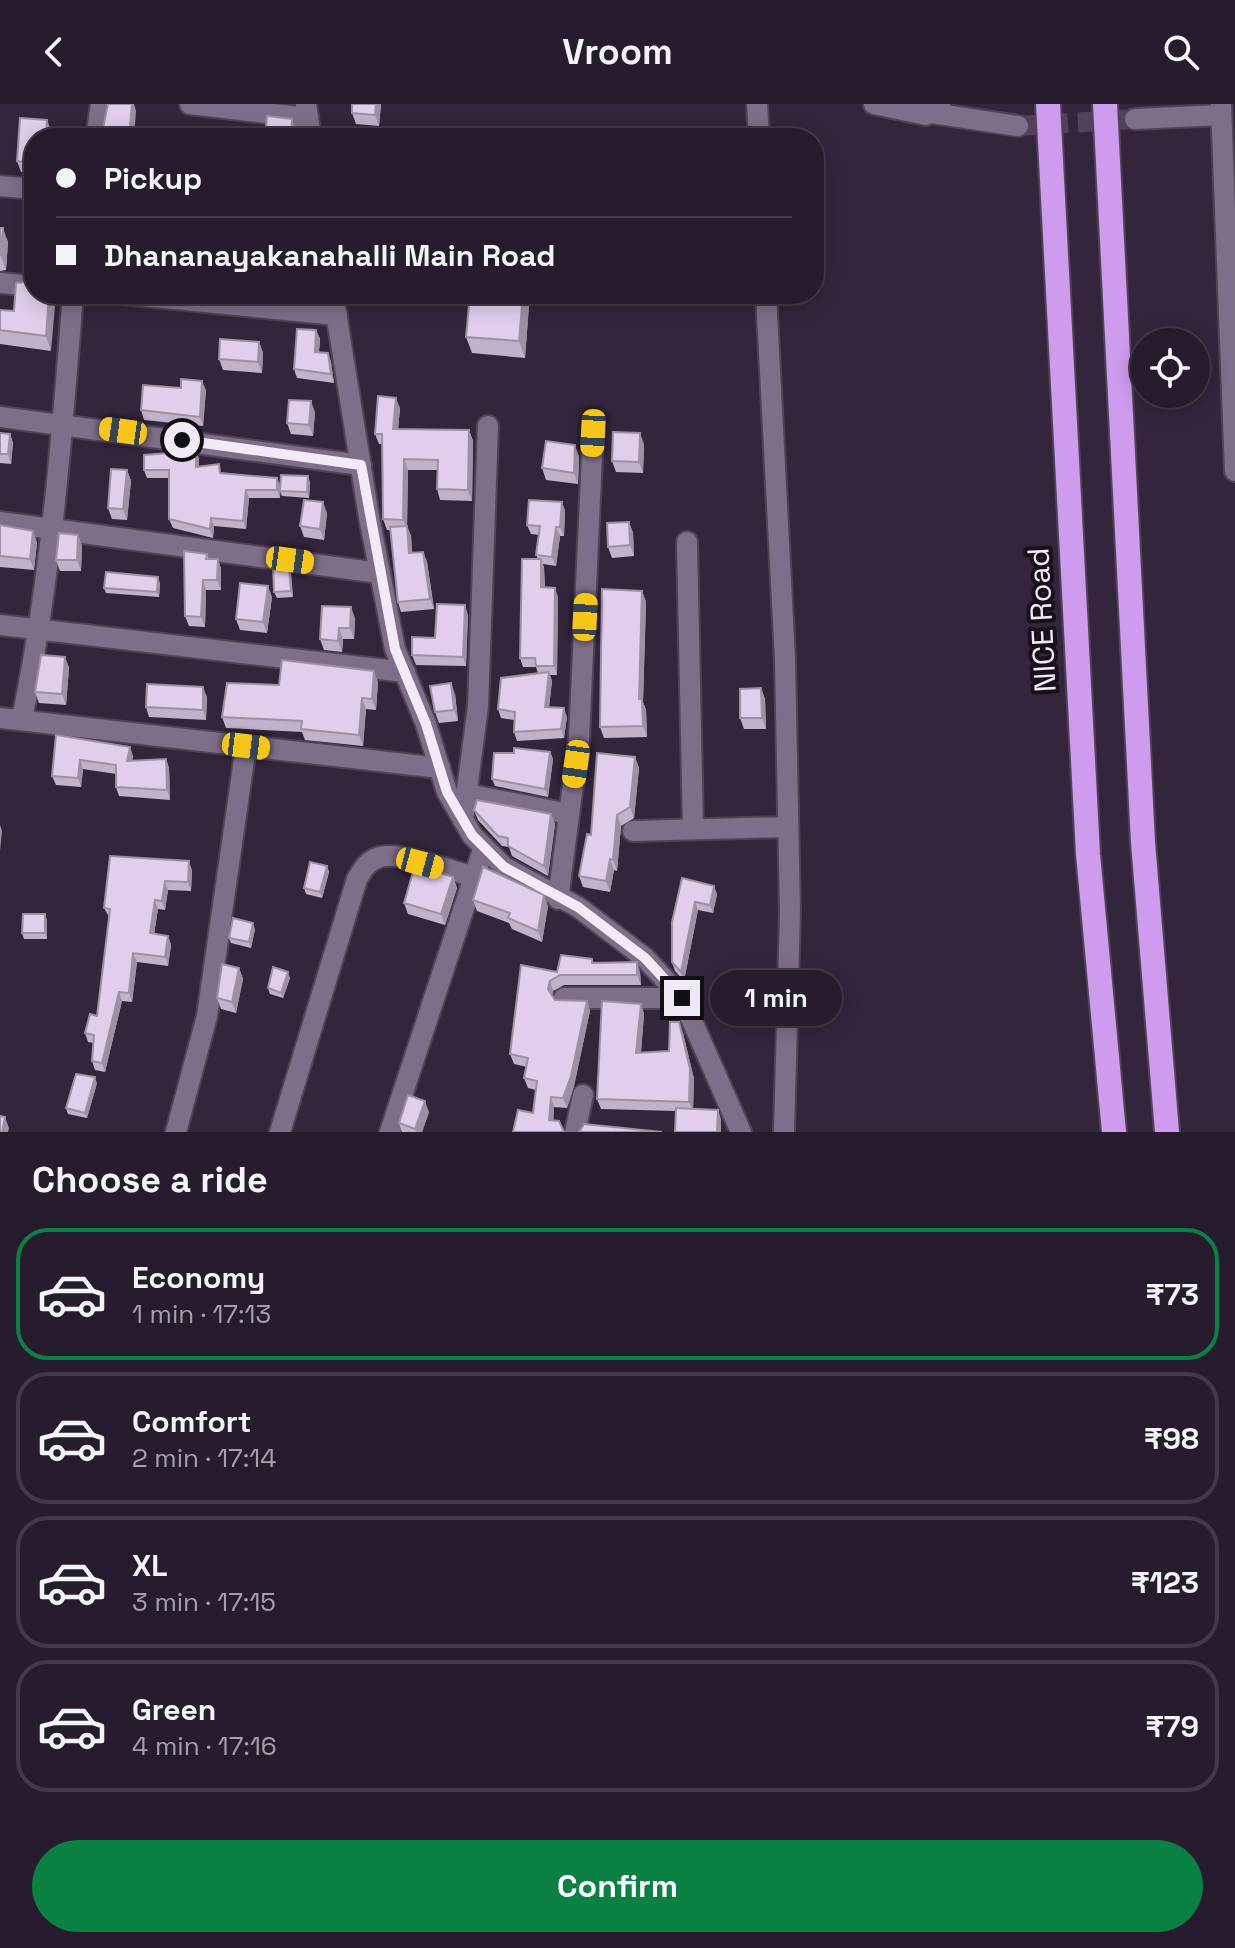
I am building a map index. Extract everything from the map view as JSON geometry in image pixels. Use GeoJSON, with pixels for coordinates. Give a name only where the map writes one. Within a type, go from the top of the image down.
{"type":"FeatureCollection","features":[{"type":"Feature","properties":{"kind":"highway","name":"NICE Road"},"geometry":{"type":"LineString","coordinates":[[1048,104],[1088,854],[1114,1132]]}},
{"type":"Feature","properties":{"kind":"highway"},"geometry":{"type":"LineString","coordinates":[[1105,104],[1143,842],[1167,1132]]}},
{"type":"Feature","properties":{"kind":"street"},"geometry":{"type":"LineString","coordinates":[[97,128],[101,104]]}},
{"type":"Feature","properties":{"kind":"street"},"geometry":{"type":"LineString","coordinates":[[190,104],[308,120]]}},
{"type":"Feature","properties":{"kind":"street"},"geometry":{"type":"LineString","coordinates":[[757,104],[758,128]]}},
{"type":"Feature","properties":{"kind":"street"},"geometry":{"type":"LineString","coordinates":[[874,104],[919,115],[936,108],[1018,126]]}},
{"type":"Feature","properties":{"kind":"street"},"geometry":{"type":"LineString","coordinates":[[1135,119],[1221,110],[1235,471]]}},
{"type":"Feature","properties":{"kind":"street"},"geometry":{"type":"LineString","coordinates":[[0,186],[24,188]]}},
{"type":"Feature","properties":{"kind":"street"},"geometry":{"type":"LineString","coordinates":[[0,283],[24,285]]}},
{"type":"Feature","properties":{"kind":"street"},"geometry":{"type":"LineString","coordinates":[[22,719],[41,629],[54,527],[72,304]]}},
{"type":"Feature","properties":{"kind":"street"},"geometry":{"type":"LineString","coordinates":[[225,304],[337,315]]}},
{"type":"Feature","properties":{"kind":"street"},"geometry":{"type":"LineString","coordinates":[[335,304],[379,573],[395,649],[447,792],[463,820],[504,867],[558,899],[578,907],[645,958],[682,998],[741,1132]]}},
{"type":"Feature","properties":{"kind":"street"},"geometry":{"type":"LineString","coordinates":[[767,304],[785,659],[790,912],[784,1132]]}},
{"type":"Feature","properties":{"kind":"street"},"geometry":{"type":"LineString","coordinates":[[0,417],[361,465]]}},
{"type":"Feature","properties":{"kind":"street"},"geometry":{"type":"LineString","coordinates":[[463,820],[478,706],[488,426]]}},
{"type":"Feature","properties":{"kind":"street"},"geometry":{"type":"LineString","coordinates":[[558,899],[579,739],[593,433]]}},
{"type":"Feature","properties":{"kind":"street"},"geometry":{"type":"LineString","coordinates":[[0,522],[379,573]]}},
{"type":"Feature","properties":{"kind":"street"},"geometry":{"type":"LineString","coordinates":[[687,542],[693,829]]}},
{"type":"Feature","properties":{"kind":"street"},"geometry":{"type":"LineString","coordinates":[[0,625],[405,672]]}},
{"type":"Feature","properties":{"kind":"street"},"geometry":{"type":"LineString","coordinates":[[0,718],[440,768]]}},
{"type":"Feature","properties":{"kind":"street"},"geometry":{"type":"LineString","coordinates":[[176,1132],[207,1016],[246,746]]}},
{"type":"Feature","properties":{"kind":"street"},"geometry":{"type":"LineString","coordinates":[[467,794],[569,814]]}},
{"type":"Feature","properties":{"kind":"street"},"geometry":{"type":"LineString","coordinates":[[633,831],[788,827]]}},
{"type":"Feature","properties":{"kind":"street"},"geometry":{"type":"LineString","coordinates":[[390,1132],[484,847]]}},
{"type":"Feature","properties":{"kind":"street"},"geometry":{"type":"LineString","coordinates":[[280,1132],[357,879],[367,864],[379,857],[393,856],[474,877]]}},
{"type":"Feature","properties":{"kind":"street"},"geometry":{"type":"LineString","coordinates":[[564,998],[682,998]]}},
{"type":"Feature","properties":{"kind":"street"},"geometry":{"type":"LineString","coordinates":[[575,1132],[583,1095]]}},
{"type":"Feature","properties":{"kind":"building"},"geometry":{"type":"Polygon","coordinates":[[[108,104],[132,104],[130,128],[103,128],[108,104]]]}},
{"type":"Feature","properties":{"kind":"building"},"geometry":{"type":"Polygon","coordinates":[[[352,104],[376,104],[375,115],[352,113],[352,104]]]}},
{"type":"Feature","properties":{"kind":"building"},"geometry":{"type":"Polygon","coordinates":[[[267,116],[292,119],[292,128],[266,128],[267,116]]]}},
{"type":"Feature","properties":{"kind":"building"},"geometry":{"type":"Polygon","coordinates":[[[20,118],[47,120],[47,128],[24,128],[24,162],[17,161],[20,118]]]}},
{"type":"Feature","properties":{"kind":"building"},"geometry":{"type":"Polygon","coordinates":[[[0,228],[3,228],[0,256],[0,228]]]}},
{"type":"Feature","properties":{"kind":"building"},"geometry":{"type":"Polygon","coordinates":[[[24,282],[24,304],[48,304],[46,336],[0,330],[0,310],[14,311],[16,283],[24,282]]]}},
{"type":"Feature","properties":{"kind":"building"},"geometry":{"type":"Polygon","coordinates":[[[469,304],[522,304],[519,341],[466,337],[469,304]]]}},
{"type":"Feature","properties":{"kind":"building"},"geometry":{"type":"Polygon","coordinates":[[[297,329],[316,330],[315,352],[328,353],[331,374],[294,369],[297,329]]]}},
{"type":"Feature","properties":{"kind":"building"},"geometry":{"type":"Polygon","coordinates":[[[220,339],[259,342],[258,362],[219,359],[220,339]]]}},
{"type":"Feature","properties":{"kind":"building"},"geometry":{"type":"Polygon","coordinates":[[[181,379],[202,381],[200,417],[141,410],[143,385],[181,388],[181,379]]]}},
{"type":"Feature","properties":{"kind":"building"},"geometry":{"type":"Polygon","coordinates":[[[378,396],[396,398],[393,429],[469,430],[468,490],[437,489],[438,460],[404,459],[403,520],[383,519],[382,434],[375,434],[378,396]]]}},
{"type":"Feature","properties":{"kind":"building"},"geometry":{"type":"Polygon","coordinates":[[[289,400],[311,401],[309,425],[287,423],[289,400]]]}},
{"type":"Feature","properties":{"kind":"building"},"geometry":{"type":"Polygon","coordinates":[[[613,432],[640,433],[639,462],[612,461],[613,432]]]}},
{"type":"Feature","properties":{"kind":"building"},"geometry":{"type":"Polygon","coordinates":[[[0,433],[10,434],[8,454],[0,454],[0,433]]]}},
{"type":"Feature","properties":{"kind":"building"},"geometry":{"type":"Polygon","coordinates":[[[546,441],[575,445],[574,473],[542,468],[546,441]]]}},
{"type":"Feature","properties":{"kind":"building"},"geometry":{"type":"Polygon","coordinates":[[[196,451],[196,467],[219,464],[220,473],[277,478],[277,490],[246,490],[243,521],[211,518],[210,529],[169,519],[169,470],[144,470],[144,455],[196,451]]]}},
{"type":"Feature","properties":{"kind":"building"},"geometry":{"type":"Polygon","coordinates":[[[111,469],[127,470],[123,509],[108,508],[111,469]]]}},
{"type":"Feature","properties":{"kind":"building"},"geometry":{"type":"Polygon","coordinates":[[[281,475],[308,476],[307,492],[280,491],[281,475]]]}},
{"type":"Feature","properties":{"kind":"building"},"geometry":{"type":"Polygon","coordinates":[[[304,500],[323,502],[320,529],[300,526],[304,500]]]}},
{"type":"Feature","properties":{"kind":"building"},"geometry":{"type":"Polygon","coordinates":[[[529,500],[562,502],[560,527],[556,527],[552,557],[536,555],[540,526],[527,525],[529,500]]]}},
{"type":"Feature","properties":{"kind":"building"},"geometry":{"type":"Polygon","coordinates":[[[629,522],[630,545],[608,547],[607,523],[629,522]]]}},
{"type":"Feature","properties":{"kind":"building"},"geometry":{"type":"Polygon","coordinates":[[[0,525],[33,531],[30,559],[0,556],[0,525]]]}},
{"type":"Feature","properties":{"kind":"building"},"geometry":{"type":"Polygon","coordinates":[[[407,526],[409,553],[423,552],[430,599],[398,602],[390,527],[407,526]]]}},
{"type":"Feature","properties":{"kind":"building"},"geometry":{"type":"Polygon","coordinates":[[[59,533],[78,535],[77,560],[56,560],[59,533]]]}},
{"type":"Feature","properties":{"kind":"building"},"geometry":{"type":"Polygon","coordinates":[[[184,551],[207,554],[206,559],[218,559],[217,580],[203,580],[201,617],[185,616],[184,551]]]}},
{"type":"Feature","properties":{"kind":"building"},"geometry":{"type":"Polygon","coordinates":[[[522,559],[541,559],[541,587],[555,588],[554,666],[536,666],[535,658],[520,658],[522,559]]]}},
{"type":"Feature","properties":{"kind":"building"},"geometry":{"type":"Polygon","coordinates":[[[273,567],[289,569],[291,591],[274,592],[273,567]]]}},
{"type":"Feature","properties":{"kind":"building"},"geometry":{"type":"Polygon","coordinates":[[[106,572],[158,577],[157,592],[104,588],[106,572]]]}},
{"type":"Feature","properties":{"kind":"building"},"geometry":{"type":"Polygon","coordinates":[[[240,583],[268,586],[263,622],[236,619],[240,583]]]}},
{"type":"Feature","properties":{"kind":"building"},"geometry":{"type":"Polygon","coordinates":[[[602,589],[642,591],[639,699],[642,699],[643,726],[600,727],[602,589]]]}},
{"type":"Feature","properties":{"kind":"building"},"geometry":{"type":"Polygon","coordinates":[[[437,604],[465,605],[463,657],[412,655],[412,637],[435,638],[437,604]]]}},
{"type":"Feature","properties":{"kind":"building"},"geometry":{"type":"Polygon","coordinates":[[[322,606],[351,607],[350,628],[339,628],[338,641],[320,639],[322,606]]]}},
{"type":"Feature","properties":{"kind":"building"},"geometry":{"type":"Polygon","coordinates":[[[41,655],[65,657],[62,694],[35,692],[41,655]]]}},
{"type":"Feature","properties":{"kind":"building"},"geometry":{"type":"Polygon","coordinates":[[[282,660],[374,671],[372,699],[362,698],[359,735],[301,729],[302,721],[222,717],[227,683],[279,685],[282,660]]]}},
{"type":"Feature","properties":{"kind":"building"},"geometry":{"type":"Polygon","coordinates":[[[549,672],[545,707],[564,708],[561,729],[514,732],[515,712],[498,709],[501,678],[549,672]]]}},
{"type":"Feature","properties":{"kind":"building"},"geometry":{"type":"Polygon","coordinates":[[[451,683],[454,710],[435,712],[430,686],[451,683]]]}},
{"type":"Feature","properties":{"kind":"building"},"geometry":{"type":"Polygon","coordinates":[[[147,684],[203,687],[203,710],[146,707],[147,684]]]}},
{"type":"Feature","properties":{"kind":"building"},"geometry":{"type":"Polygon","coordinates":[[[761,688],[762,718],[740,718],[740,689],[761,688]]]}},
{"type":"Feature","properties":{"kind":"building"},"geometry":{"type":"Polygon","coordinates":[[[56,735],[130,747],[127,761],[166,759],[167,790],[116,787],[116,765],[80,760],[78,778],[52,776],[56,735]]]}},
{"type":"Feature","properties":{"kind":"building"},"geometry":{"type":"Polygon","coordinates":[[[514,748],[550,752],[545,789],[492,779],[494,753],[514,753],[514,748]]]}},
{"type":"Feature","properties":{"kind":"building"},"geometry":{"type":"Polygon","coordinates":[[[597,753],[635,757],[630,807],[617,815],[613,860],[610,859],[606,881],[579,876],[587,834],[591,835],[597,753]]]}},
{"type":"Feature","properties":{"kind":"building"},"geometry":{"type":"Polygon","coordinates":[[[477,800],[551,814],[544,866],[508,846],[508,838],[498,836],[474,810],[477,800]]]}},
{"type":"Feature","properties":{"kind":"building"},"geometry":{"type":"Polygon","coordinates":[[[110,856],[189,861],[188,882],[165,881],[162,901],[155,900],[150,933],[168,936],[165,957],[133,953],[129,993],[119,992],[102,1063],[92,1061],[94,1035],[85,1033],[90,1014],[97,1016],[110,909],[104,908],[110,856]]]}},
{"type":"Feature","properties":{"kind":"building"},"geometry":{"type":"Polygon","coordinates":[[[310,862],[327,866],[320,892],[304,888],[310,862]]]}},
{"type":"Feature","properties":{"kind":"building"},"geometry":{"type":"Polygon","coordinates":[[[415,865],[453,877],[441,914],[404,903],[415,865]]]}},
{"type":"Feature","properties":{"kind":"building"},"geometry":{"type":"Polygon","coordinates":[[[483,867],[544,895],[538,931],[508,918],[510,913],[473,900],[483,867]]]}},
{"type":"Feature","properties":{"kind":"building"},"geometry":{"type":"Polygon","coordinates":[[[682,878],[714,886],[710,905],[695,902],[681,972],[672,962],[672,922],[682,878]]]}},
{"type":"Feature","properties":{"kind":"building"},"geometry":{"type":"Polygon","coordinates":[[[23,914],[45,914],[45,933],[22,933],[23,914]]]}},
{"type":"Feature","properties":{"kind":"building"},"geometry":{"type":"Polygon","coordinates":[[[233,918],[253,923],[249,942],[229,938],[233,918]]]}},
{"type":"Feature","properties":{"kind":"building"},"geometry":{"type":"Polygon","coordinates":[[[561,955],[592,959],[592,963],[637,962],[637,975],[560,975],[550,981],[548,989],[555,1000],[587,1001],[571,1076],[563,1098],[551,1097],[549,1120],[559,1121],[564,1132],[513,1132],[518,1110],[533,1113],[537,1081],[524,1078],[528,1058],[510,1054],[521,965],[557,972],[561,955]]]}},
{"type":"Feature","properties":{"kind":"building"},"geometry":{"type":"Polygon","coordinates":[[[222,964],[239,968],[232,1002],[217,998],[222,964]]]}},
{"type":"Feature","properties":{"kind":"building"},"geometry":{"type":"Polygon","coordinates":[[[273,967],[288,972],[281,993],[268,988],[273,967]]]}},
{"type":"Feature","properties":{"kind":"building"},"geometry":{"type":"Polygon","coordinates":[[[602,1001],[641,1004],[636,1053],[669,1051],[670,1022],[679,1022],[690,1069],[689,1102],[597,1099],[602,1001]]]}},
{"type":"Feature","properties":{"kind":"building"},"geometry":{"type":"Polygon","coordinates":[[[76,1074],[95,1077],[85,1113],[66,1108],[76,1074]]]}},
{"type":"Feature","properties":{"kind":"building"},"geometry":{"type":"Polygon","coordinates":[[[408,1095],[425,1101],[415,1129],[399,1123],[408,1095]]]}},
{"type":"Feature","properties":{"kind":"building"},"geometry":{"type":"Polygon","coordinates":[[[676,1108],[718,1110],[717,1132],[675,1132],[676,1108]]]}},
{"type":"Feature","properties":{"kind":"building"},"geometry":{"type":"Polygon","coordinates":[[[0,1116],[5,1117],[2,1132],[0,1132],[0,1116]]]}},
{"type":"Feature","properties":{"kind":"building"},"geometry":{"type":"Polygon","coordinates":[[[584,1124],[662,1132],[579,1132],[584,1124]]]}},
{"type":"Feature","properties":{"kind":"tunnel"},"geometry":{"type":"LineString","coordinates":[[1018,126],[1135,119]]}},
{"type":"Feature","properties":{"kind":"route"},"geometry":{"type":"LineString","coordinates":[[182,440],[361,465],[395,649],[426,724],[447,792],[472,835],[504,867],[558,899],[578,907],[645,958],[682,998]]}}]}
